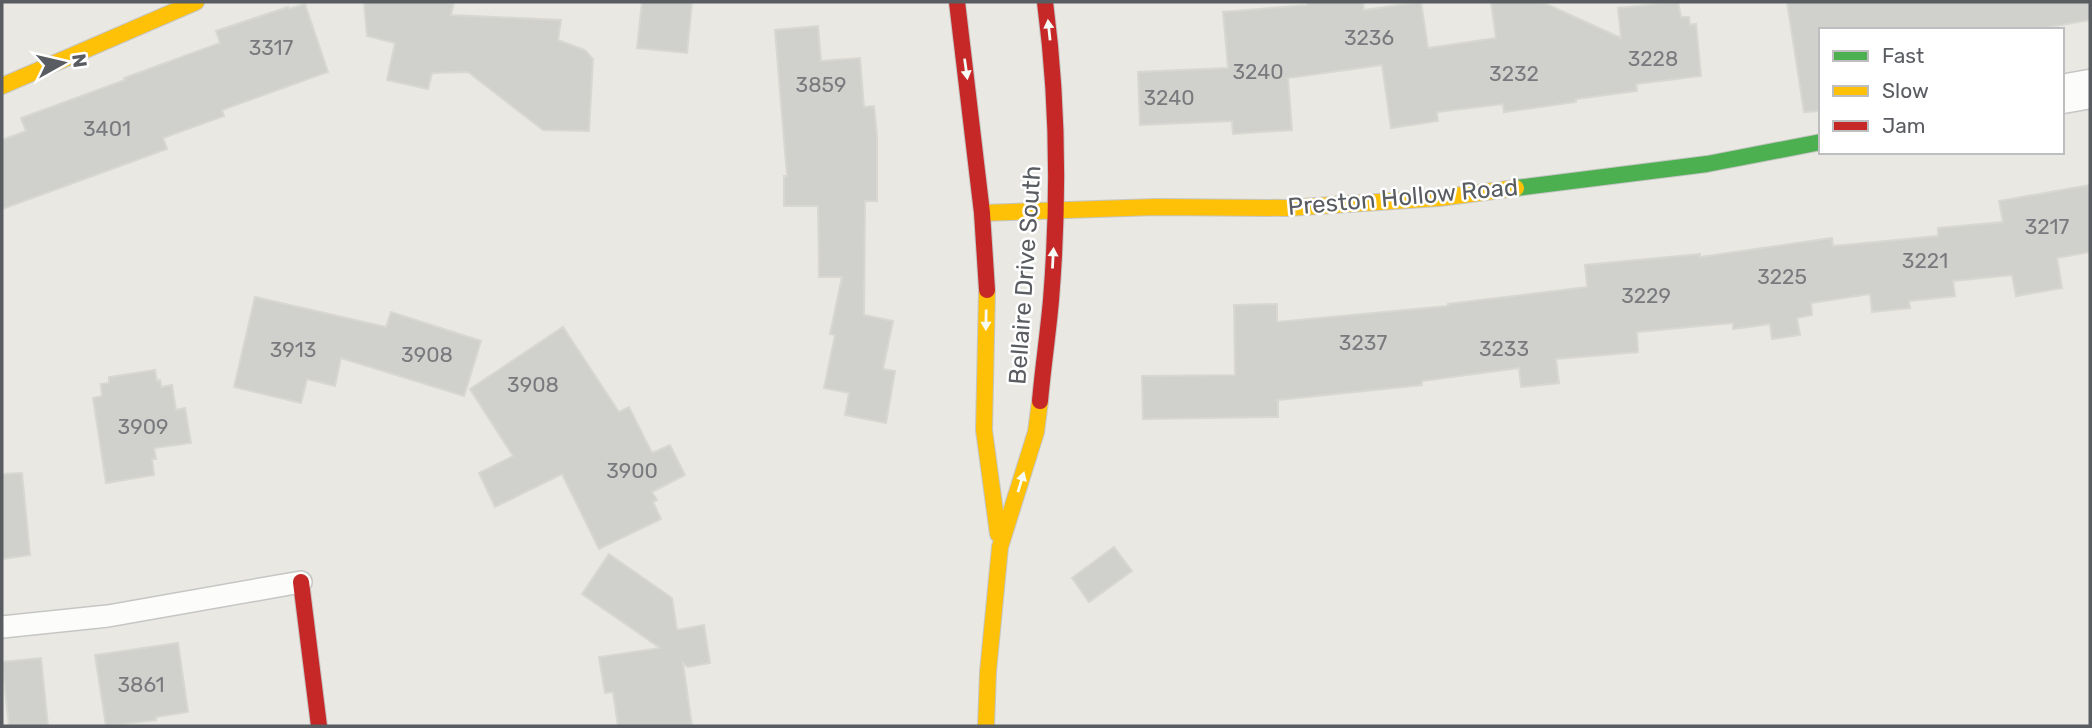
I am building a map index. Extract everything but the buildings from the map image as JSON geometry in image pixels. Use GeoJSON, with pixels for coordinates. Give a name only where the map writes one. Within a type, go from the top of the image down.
{"type":"FeatureCollection","features":[{"type":"Feature","properties":{"kind":"main road"},"geometry":{"type":"LineString","coordinates":[[2,86],[196,2]]}},
{"type":"Feature","properties":{"kind":"main road","name":"Bellaire Drive South"},"geometry":{"type":"LineString","coordinates":[[957,2],[982,214],[987,297],[984,430],[1000,547]]}},
{"type":"Feature","properties":{"kind":"main road","name":"Bellaire Drive South"},"geometry":{"type":"LineString","coordinates":[[986,726],[988,672],[1000,547],[1036,432],[1051,301],[1056,210],[1055,132],[1045,2]]}},
{"type":"Feature","properties":{"kind":"main road","name":"Preston Hollow Road"},"geometry":{"type":"LineString","coordinates":[[982,214],[1156,207],[1287,208],[1438,198],[1707,164],[1819,142]]}},
{"type":"Feature","properties":{"kind":"main road"},"geometry":{"type":"LineString","coordinates":[[301,582],[319,726]]}},
{"type":"Feature","properties":{"kind":"street"},"geometry":{"type":"LineString","coordinates":[[2064,94],[2090,89]]}},
{"type":"Feature","properties":{"kind":"lane"},"geometry":{"type":"LineString","coordinates":[[2,627],[108,616],[301,582]]}},
{"type":"Feature","properties":{"kind":"traffic: fast"},"geometry":{"type":"LineString","coordinates":[[1516,188],[1707,164],[1819,142]]}},
{"type":"Feature","properties":{"kind":"traffic: slow"},"geometry":{"type":"LineString","coordinates":[[2,86],[196,2]]}},
{"type":"Feature","properties":{"kind":"traffic: slow"},"geometry":{"type":"LineString","coordinates":[[982,213],[1156,207],[1287,208],[1439,198],[1516,188]]}},
{"type":"Feature","properties":{"kind":"traffic: slow"},"geometry":{"type":"LineString","coordinates":[[987,290],[984,430],[998,534]]}},
{"type":"Feature","properties":{"kind":"traffic: slow"},"geometry":{"type":"LineString","coordinates":[[986,726],[988,672],[1000,547],[1036,432],[1040,401]]}},
{"type":"Feature","properties":{"kind":"traffic: jam"},"geometry":{"type":"LineString","coordinates":[[957,2],[982,213],[987,290]]}},
{"type":"Feature","properties":{"kind":"traffic: jam"},"geometry":{"type":"LineString","coordinates":[[1040,401],[1051,300],[1056,188],[1053,76],[1045,2]]}},
{"type":"Feature","properties":{"kind":"traffic: jam"},"geometry":{"type":"LineString","coordinates":[[301,582],[319,726]]}}]}
